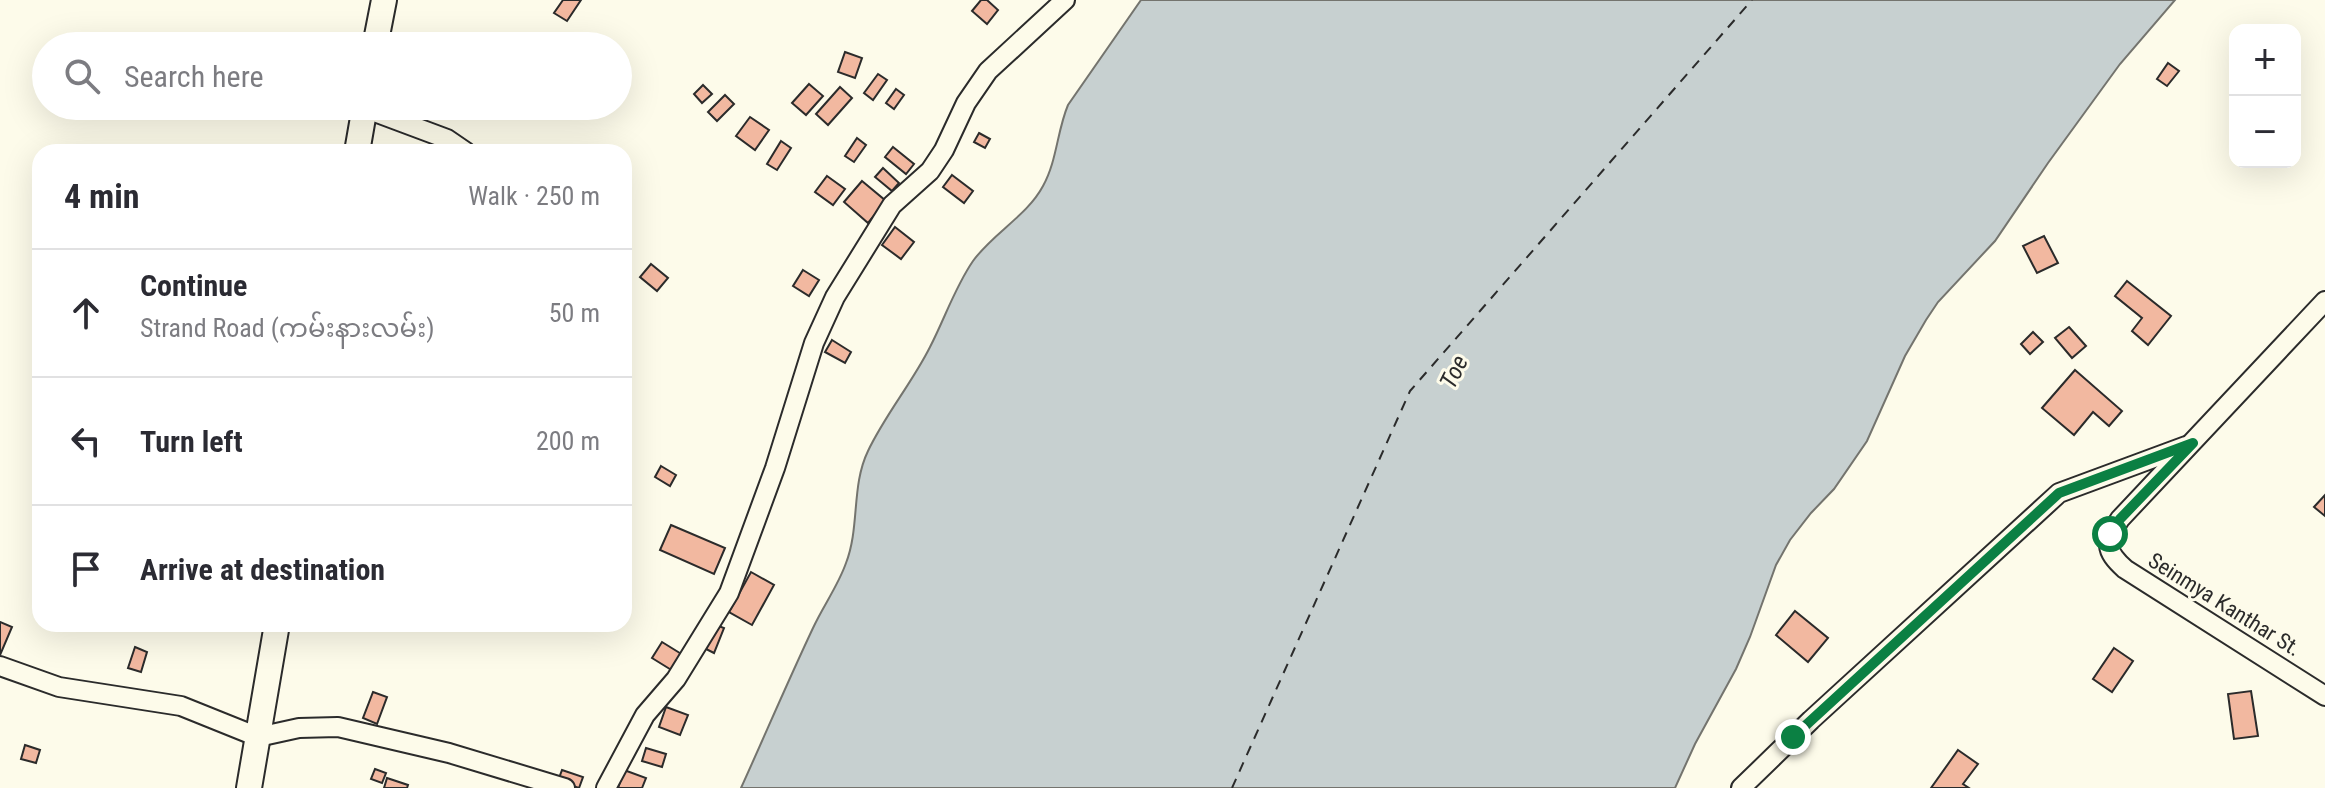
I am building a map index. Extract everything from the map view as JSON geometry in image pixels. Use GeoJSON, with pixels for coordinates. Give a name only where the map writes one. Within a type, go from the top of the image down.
{"type":"FeatureCollection","features":[{"type":"Feature","properties":{"kind":"main road"},"geometry":{"type":"LineString","coordinates":[[378,32],[384,0]]}},
{"type":"Feature","properties":{"kind":"main road"},"geometry":{"type":"LineString","coordinates":[[358,144],[363,120]]}},
{"type":"Feature","properties":{"kind":"main road"},"geometry":{"type":"LineString","coordinates":[[249,788],[276,632]]}},
{"type":"Feature","properties":{"kind":"street"},"geometry":{"type":"LineString","coordinates":[[606,788],[645,715],[676,679],[729,593],[775,468],[814,343],[835,297],[892,205],[930,171],[944,150],[966,103],[988,71],[1065,0]]}},
{"type":"Feature","properties":{"kind":"street"},"geometry":{"type":"LineString","coordinates":[[398,120],[454,144]]}},
{"type":"Feature","properties":{"kind":"street"},"geometry":{"type":"LineString","coordinates":[[1741,788],[2059,493],[2193,443],[2325,301]]}},
{"type":"Feature","properties":{"kind":"street","name":"Seinmya Kanthar St."},"geometry":{"type":"LineString","coordinates":[[2193,443],[2120,519],[2110,534],[2108,546],[2112,558],[2325,696]]}},
{"type":"Feature","properties":{"kind":"street"},"geometry":{"type":"LineString","coordinates":[[0,666],[59,687],[181,706],[258,737],[299,728],[338,727],[449,753],[565,788]]}},
{"type":"Feature","properties":{"kind":"water","name":"Toe"},"geometry":{"type":"Polygon","coordinates":[[[1141,0],[2175,0],[2120,64],[1995,241],[1938,302],[1926,320],[1905,356],[1867,441],[1834,489],[1790,540],[1776,565],[1736,669],[1675,788],[741,788],[813,628],[846,563],[853,535],[859,478],[868,451],[923,360],[973,261],[1028,206],[1043,186],[1068,105],[1141,0]]]}},
{"type":"Feature","properties":{"kind":"building"},"geometry":{"type":"Polygon","coordinates":[[[563,0],[581,0],[567,21],[554,13],[563,0]]]}},
{"type":"Feature","properties":{"kind":"building"},"geometry":{"type":"Polygon","coordinates":[[[981,0],[987,0],[998,10],[987,24],[972,11],[981,0]]]}},
{"type":"Feature","properties":{"kind":"building"},"geometry":{"type":"Polygon","coordinates":[[[845,52],[862,58],[855,78],[838,72],[845,52]]]}},
{"type":"Feature","properties":{"kind":"building"},"geometry":{"type":"Polygon","coordinates":[[[2168,63],[2179,71],[2167,86],[2157,79],[2168,63]]]}},
{"type":"Feature","properties":{"kind":"building"},"geometry":{"type":"Polygon","coordinates":[[[878,74],[887,80],[873,100],[864,93],[878,74]]]}},
{"type":"Feature","properties":{"kind":"building"},"geometry":{"type":"Polygon","coordinates":[[[809,84],[823,96],[806,115],[792,103],[809,84]]]}},
{"type":"Feature","properties":{"kind":"building"},"geometry":{"type":"Polygon","coordinates":[[[703,85],[712,94],[702,103],[694,94],[703,85]]]}},
{"type":"Feature","properties":{"kind":"building"},"geometry":{"type":"Polygon","coordinates":[[[840,87],[852,98],[828,125],[816,114],[840,87]]]}},
{"type":"Feature","properties":{"kind":"building"},"geometry":{"type":"Polygon","coordinates":[[[896,89],[904,95],[894,109],[886,103],[896,89]]]}},
{"type":"Feature","properties":{"kind":"building"},"geometry":{"type":"Polygon","coordinates":[[[725,95],[734,104],[717,121],[708,112],[725,95]]]}},
{"type":"Feature","properties":{"kind":"building"},"geometry":{"type":"Polygon","coordinates":[[[750,117],[769,130],[755,150],[736,136],[750,117]]]}},
{"type":"Feature","properties":{"kind":"building"},"geometry":{"type":"Polygon","coordinates":[[[979,133],[990,139],[985,148],[974,142],[979,133]]]}},
{"type":"Feature","properties":{"kind":"building"},"geometry":{"type":"Polygon","coordinates":[[[857,138],[866,145],[854,162],[845,156],[857,138]]]}},
{"type":"Feature","properties":{"kind":"building"},"geometry":{"type":"Polygon","coordinates":[[[781,141],[791,148],[777,170],[767,164],[781,141]]]}},
{"type":"Feature","properties":{"kind":"building"},"geometry":{"type":"Polygon","coordinates":[[[893,147],[914,164],[906,174],[885,157],[893,147]]]}},
{"type":"Feature","properties":{"kind":"building"},"geometry":{"type":"Polygon","coordinates":[[[883,168],[899,183],[892,191],[875,177],[883,168]]]}},
{"type":"Feature","properties":{"kind":"building"},"geometry":{"type":"Polygon","coordinates":[[[952,175],[973,191],[964,203],[943,187],[952,175]]]}},
{"type":"Feature","properties":{"kind":"building"},"geometry":{"type":"Polygon","coordinates":[[[827,176],[845,189],[833,205],[815,192],[827,176]]]}},
{"type":"Feature","properties":{"kind":"building"},"geometry":{"type":"Polygon","coordinates":[[[862,181],[886,201],[868,223],[844,202],[862,181]]]}},
{"type":"Feature","properties":{"kind":"building"},"geometry":{"type":"Polygon","coordinates":[[[895,227],[914,242],[901,259],[882,245],[895,227]]]}},
{"type":"Feature","properties":{"kind":"building"},"geometry":{"type":"Polygon","coordinates":[[[2044,236],[2058,263],[2037,273],[2023,246],[2044,236]]]}},
{"type":"Feature","properties":{"kind":"building"},"geometry":{"type":"Polygon","coordinates":[[[651,264],[668,278],[657,291],[640,277],[651,264]]]}},
{"type":"Feature","properties":{"kind":"building"},"geometry":{"type":"Polygon","coordinates":[[[803,270],[819,280],[809,296],[793,286],[803,270]]]}},
{"type":"Feature","properties":{"kind":"building"},"geometry":{"type":"Polygon","coordinates":[[[2127,281],[2171,316],[2148,345],[2132,331],[2142,318],[2115,296],[2127,281]]]}},
{"type":"Feature","properties":{"kind":"building"},"geometry":{"type":"Polygon","coordinates":[[[2069,327],[2086,346],[2072,358],[2055,338],[2069,327]]]}},
{"type":"Feature","properties":{"kind":"building"},"geometry":{"type":"Polygon","coordinates":[[[2033,332],[2043,342],[2030,354],[2021,344],[2033,332]]]}},
{"type":"Feature","properties":{"kind":"building"},"geometry":{"type":"Polygon","coordinates":[[[832,340],[851,352],[845,363],[825,352],[832,340]]]}},
{"type":"Feature","properties":{"kind":"building"},"geometry":{"type":"Polygon","coordinates":[[[2075,370],[2122,411],[2109,426],[2093,412],[2074,435],[2042,408],[2075,370]]]}},
{"type":"Feature","properties":{"kind":"building"},"geometry":{"type":"Polygon","coordinates":[[[661,466],[676,475],[670,486],[655,477],[661,466]]]}},
{"type":"Feature","properties":{"kind":"building"},"geometry":{"type":"Polygon","coordinates":[[[2325,495],[2325,516],[2314,507],[2325,495]]]}},
{"type":"Feature","properties":{"kind":"building"},"geometry":{"type":"Polygon","coordinates":[[[671,525],[725,548],[714,574],[660,550],[671,525]]]}},
{"type":"Feature","properties":{"kind":"building"},"geometry":{"type":"Polygon","coordinates":[[[751,572],[774,585],[752,625],[729,612],[751,572]]]}},
{"type":"Feature","properties":{"kind":"building"},"geometry":{"type":"Polygon","coordinates":[[[1795,611],[1828,638],[1808,662],[1776,635],[1795,611]]]}},
{"type":"Feature","properties":{"kind":"building"},"geometry":{"type":"Polygon","coordinates":[[[0,622],[12,627],[0,655],[0,622]]]}},
{"type":"Feature","properties":{"kind":"building"},"geometry":{"type":"Polygon","coordinates":[[[716,625],[724,628],[714,653],[706,649],[716,625]]]}},
{"type":"Feature","properties":{"kind":"building"},"geometry":{"type":"Polygon","coordinates":[[[662,642],[683,655],[673,671],[652,658],[662,642]]]}},
{"type":"Feature","properties":{"kind":"building"},"geometry":{"type":"Polygon","coordinates":[[[135,647],[147,652],[141,672],[128,668],[135,647]]]}},
{"type":"Feature","properties":{"kind":"building"},"geometry":{"type":"Polygon","coordinates":[[[2114,648],[2133,661],[2112,692],[2093,679],[2114,648]]]}},
{"type":"Feature","properties":{"kind":"building"},"geometry":{"type":"Polygon","coordinates":[[[2251,691],[2258,736],[2234,739],[2228,694],[2251,691]]]}},
{"type":"Feature","properties":{"kind":"building"},"geometry":{"type":"Polygon","coordinates":[[[373,692],[387,697],[377,724],[363,718],[373,692]]]}},
{"type":"Feature","properties":{"kind":"building"},"geometry":{"type":"Polygon","coordinates":[[[666,707],[688,715],[680,735],[659,727],[666,707]]]}},
{"type":"Feature","properties":{"kind":"building"},"geometry":{"type":"Polygon","coordinates":[[[25,745],[40,750],[36,763],[21,759],[25,745]]]}},
{"type":"Feature","properties":{"kind":"building"},"geometry":{"type":"Polygon","coordinates":[[[646,748],[666,754],[662,767],[642,761],[646,748]]]}},
{"type":"Feature","properties":{"kind":"building"},"geometry":{"type":"Polygon","coordinates":[[[1958,750],[1978,764],[1963,784],[1969,788],[1931,788],[1958,750]]]}},
{"type":"Feature","properties":{"kind":"building"},"geometry":{"type":"Polygon","coordinates":[[[375,769],[386,773],[382,783],[371,779],[375,769]]]}},
{"type":"Feature","properties":{"kind":"building"},"geometry":{"type":"Polygon","coordinates":[[[562,770],[583,777],[579,788],[558,781],[562,770]]]}},
{"type":"Feature","properties":{"kind":"building"},"geometry":{"type":"Polygon","coordinates":[[[624,770],[646,778],[642,788],[618,788],[624,770]]]}},
{"type":"Feature","properties":{"kind":"building"},"geometry":{"type":"Polygon","coordinates":[[[387,778],[408,785],[407,788],[384,788],[387,778]]]}},
{"type":"Feature","properties":{"kind":"ferry route"},"geometry":{"type":"LineString","coordinates":[[1232,788],[1410,391],[1752,0]]}},
{"type":"Feature","properties":{"kind":"route"},"geometry":{"type":"LineString","coordinates":[[1793,737],[2059,493],[2193,443],[2120,519],[2110,534]]}}]}
